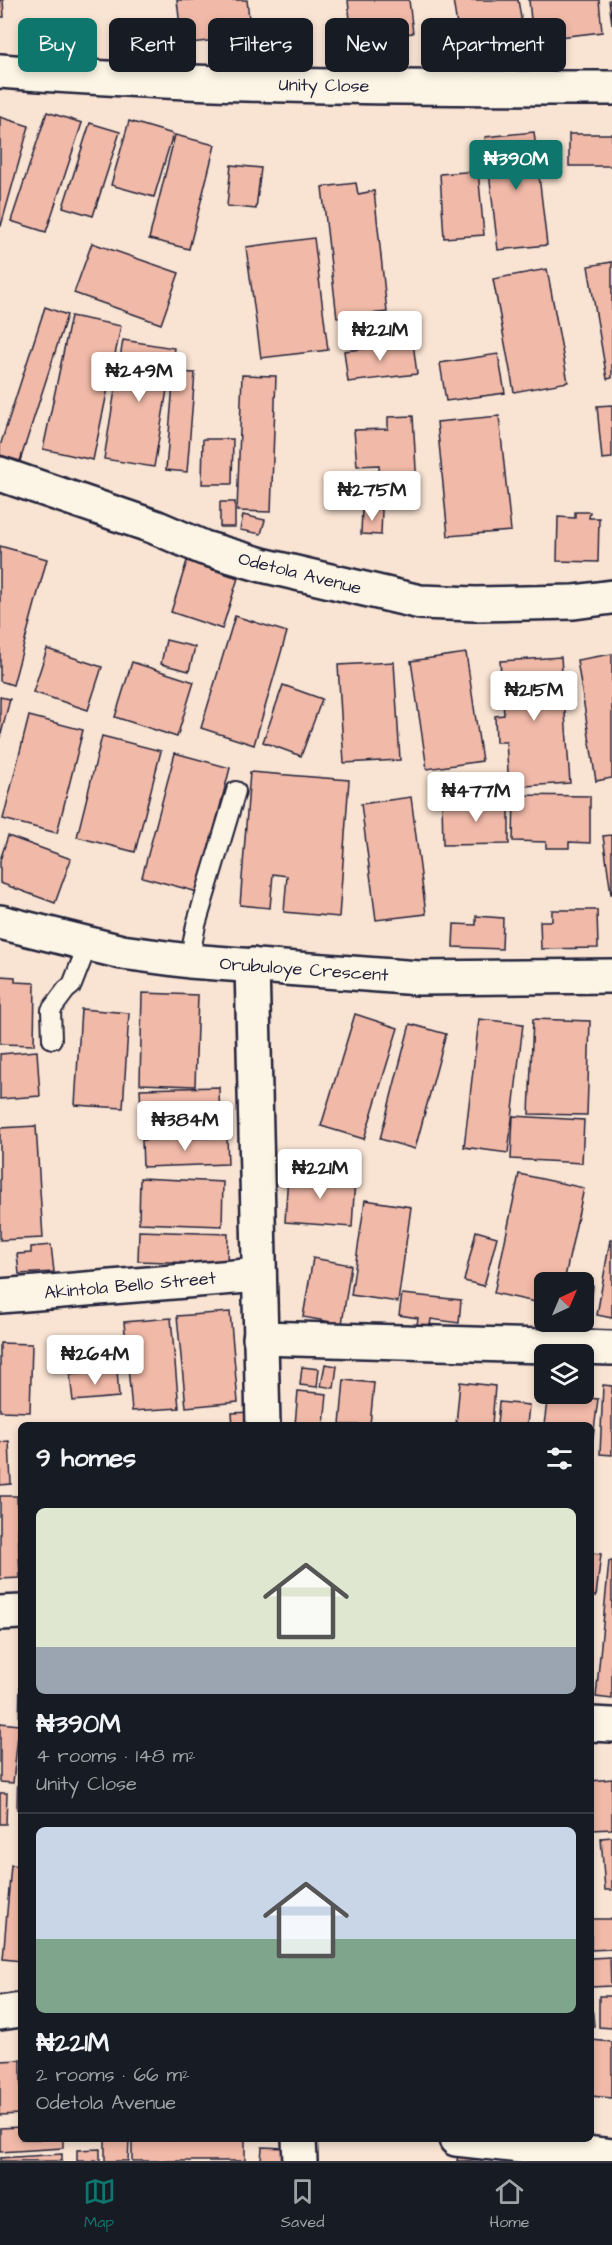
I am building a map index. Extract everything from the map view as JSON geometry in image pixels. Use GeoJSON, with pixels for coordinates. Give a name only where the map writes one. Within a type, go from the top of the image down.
{"type":"FeatureCollection","features":[{"type":"Feature","properties":{"kind":"street","name":"Unity Close"},"geometry":{"type":"LineString","coordinates":[[0,71],[109,80],[449,88],[612,88]]}},
{"type":"Feature","properties":{"kind":"street","name":"Odetola Avenue"},"geometry":{"type":"LineString","coordinates":[[0,474],[155,527],[204,548],[296,573],[420,602],[574,602],[612,597]]}},
{"type":"Feature","properties":{"kind":"street","name":"Orubuloye Crescent"},"geometry":{"type":"LineString","coordinates":[[0,922],[88,944],[189,962],[419,978],[612,976]]}},
{"type":"Feature","properties":{"kind":"street"},"geometry":{"type":"LineString","coordinates":[[252,965],[263,1422]]}},
{"type":"Feature","properties":{"kind":"street","name":"Akintola Bello Street"},"geometry":{"type":"LineString","coordinates":[[0,1296],[259,1275]]}},
{"type":"Feature","properties":{"kind":"street"},"geometry":{"type":"LineString","coordinates":[[260,1338],[612,1348]]}},
{"type":"Feature","properties":{"kind":"street"},"geometry":{"type":"LineString","coordinates":[[0,1613],[18,1611]]}},
{"type":"Feature","properties":{"kind":"street"},"geometry":{"type":"LineString","coordinates":[[594,1724],[612,1725]]}},
{"type":"Feature","properties":{"kind":"street"},"geometry":{"type":"LineString","coordinates":[[0,2013],[18,2010]]}},
{"type":"Feature","properties":{"kind":"street"},"geometry":{"type":"LineString","coordinates":[[299,2142],[300,2161]]}},
{"type":"Feature","properties":{"kind":"street"},"geometry":{"type":"LineString","coordinates":[[484,2142],[612,2156]]}},
{"type":"Feature","properties":{"kind":"lane"},"geometry":{"type":"LineString","coordinates":[[189,962],[196,925],[236,791]]}},
{"type":"Feature","properties":{"kind":"lane"},"geometry":{"type":"LineString","coordinates":[[52,1039],[51,1010],[72,985],[88,944]]}},
{"type":"Feature","properties":{"kind":"building"},"geometry":{"type":"Polygon","coordinates":[[[0,0],[3,0],[4,17],[0,17],[0,0]]]}},
{"type":"Feature","properties":{"kind":"building"},"geometry":{"type":"Polygon","coordinates":[[[177,0],[247,0],[249,18],[208,18],[208,41],[196,42],[196,18],[179,18],[177,0]]]}},
{"type":"Feature","properties":{"kind":"building"},"geometry":{"type":"Polygon","coordinates":[[[348,0],[409,0],[413,33],[409,33],[409,18],[350,18],[348,0]]]}},
{"type":"Feature","properties":{"kind":"building"},"geometry":{"type":"Polygon","coordinates":[[[453,0],[518,0],[521,18],[456,18],[453,0]]]}},
{"type":"Feature","properties":{"kind":"building"},"geometry":{"type":"Polygon","coordinates":[[[529,0],[599,0],[602,32],[566,36],[566,18],[531,18],[529,0]]]}},
{"type":"Feature","properties":{"kind":"building"},"geometry":{"type":"Polygon","coordinates":[[[609,0],[612,0],[612,24],[609,0]]]}},
{"type":"Feature","properties":{"kind":"building"},"geometry":{"type":"Polygon","coordinates":[[[47,112],[82,123],[46,232],[11,221],[47,112]]]}},
{"type":"Feature","properties":{"kind":"building"},"geometry":{"type":"Polygon","coordinates":[[[0,117],[29,126],[1,226],[0,226],[0,117]]]}},
{"type":"Feature","properties":{"kind":"building"},"geometry":{"type":"Polygon","coordinates":[[[129,121],[173,134],[154,197],[111,185],[129,121]]]}},
{"type":"Feature","properties":{"kind":"building"},"geometry":{"type":"Polygon","coordinates":[[[90,123],[120,132],[93,216],[63,207],[90,123]]]}},
{"type":"Feature","properties":{"kind":"building"},"geometry":{"type":"Polygon","coordinates":[[[534,132],[547,245],[498,250],[485,137],[534,132]]]}},
{"type":"Feature","properties":{"kind":"building"},"geometry":{"type":"Polygon","coordinates":[[[569,134],[612,134],[612,166],[569,166],[569,134]]]}},
{"type":"Feature","properties":{"kind":"building"},"geometry":{"type":"Polygon","coordinates":[[[175,135],[215,145],[189,249],[149,239],[175,135]]]}},
{"type":"Feature","properties":{"kind":"building"},"geometry":{"type":"Polygon","coordinates":[[[231,165],[261,168],[256,209],[227,206],[231,165]]]}},
{"type":"Feature","properties":{"kind":"building"},"geometry":{"type":"Polygon","coordinates":[[[478,171],[484,235],[444,238],[440,174],[478,171]]]}},
{"type":"Feature","properties":{"kind":"building"},"geometry":{"type":"Polygon","coordinates":[[[356,183],[358,194],[374,191],[387,312],[337,318],[322,187],[356,183]]]}},
{"type":"Feature","properties":{"kind":"building"},"geometry":{"type":"Polygon","coordinates":[[[314,238],[328,350],[261,358],[246,247],[314,238]]]}},
{"type":"Feature","properties":{"kind":"building"},"geometry":{"type":"Polygon","coordinates":[[[92,243],[179,273],[161,324],[74,293],[92,243]]]}},
{"type":"Feature","properties":{"kind":"building"},"geometry":{"type":"Polygon","coordinates":[[[612,262],[612,378],[607,379],[588,266],[612,262]]]}},
{"type":"Feature","properties":{"kind":"building"},"geometry":{"type":"Polygon","coordinates":[[[547,269],[568,382],[514,392],[493,279],[547,269]]]}},
{"type":"Feature","properties":{"kind":"building"},"geometry":{"type":"Polygon","coordinates":[[[45,307],[67,315],[20,461],[0,455],[0,446],[45,307]]]}},
{"type":"Feature","properties":{"kind":"building"},"geometry":{"type":"Polygon","coordinates":[[[71,316],[121,326],[93,460],[43,449],[71,316]]]}},
{"type":"Feature","properties":{"kind":"building"},"geometry":{"type":"Polygon","coordinates":[[[123,340],[174,348],[154,467],[104,459],[123,340]]]}},
{"type":"Feature","properties":{"kind":"building"},"geometry":{"type":"Polygon","coordinates":[[[413,343],[417,374],[348,382],[344,351],[413,343]]]}},
{"type":"Feature","properties":{"kind":"building"},"geometry":{"type":"Polygon","coordinates":[[[498,354],[505,393],[446,401],[440,363],[498,354]]]}},
{"type":"Feature","properties":{"kind":"building"},"geometry":{"type":"Polygon","coordinates":[[[174,372],[195,373],[187,472],[166,470],[174,372]]]}},
{"type":"Feature","properties":{"kind":"building"},"geometry":{"type":"Polygon","coordinates":[[[242,375],[276,376],[271,512],[237,511],[242,375]]]}},
{"type":"Feature","properties":{"kind":"building"},"geometry":{"type":"Polygon","coordinates":[[[612,405],[612,458],[602,459],[597,406],[612,405]]]}},
{"type":"Feature","properties":{"kind":"building"},"geometry":{"type":"Polygon","coordinates":[[[413,416],[417,487],[380,489],[379,465],[357,466],[354,430],[388,429],[388,417],[413,416]]]}},
{"type":"Feature","properties":{"kind":"building"},"geometry":{"type":"Polygon","coordinates":[[[499,416],[511,531],[448,536],[437,422],[499,416]]]}},
{"type":"Feature","properties":{"kind":"building"},"geometry":{"type":"Polygon","coordinates":[[[203,439],[233,439],[232,484],[202,484],[203,439]]]}},
{"type":"Feature","properties":{"kind":"building"},"geometry":{"type":"Polygon","coordinates":[[[220,502],[235,502],[235,527],[220,527],[220,502]]]}},
{"type":"Feature","properties":{"kind":"building"},"geometry":{"type":"Polygon","coordinates":[[[362,508],[382,509],[381,535],[361,534],[362,508]]]}},
{"type":"Feature","properties":{"kind":"building"},"geometry":{"type":"Polygon","coordinates":[[[575,512],[590,512],[589,518],[599,518],[598,562],[557,561],[558,517],[575,518],[575,512]]]}},
{"type":"Feature","properties":{"kind":"building"},"geometry":{"type":"Polygon","coordinates":[[[243,515],[265,520],[261,534],[240,530],[243,515]]]}},
{"type":"Feature","properties":{"kind":"building"},"geometry":{"type":"Polygon","coordinates":[[[0,546],[47,559],[13,685],[0,681],[0,546]]]}},
{"type":"Feature","properties":{"kind":"building"},"geometry":{"type":"Polygon","coordinates":[[[187,561],[238,578],[222,629],[171,612],[187,561]]]}},
{"type":"Feature","properties":{"kind":"building"},"geometry":{"type":"Polygon","coordinates":[[[235,616],[287,632],[254,745],[201,728],[235,616]]]}},
{"type":"Feature","properties":{"kind":"building"},"geometry":{"type":"Polygon","coordinates":[[[166,640],[195,647],[189,671],[161,664],[166,640]]]}},
{"type":"Feature","properties":{"kind":"building"},"geometry":{"type":"Polygon","coordinates":[[[47,649],[102,667],[88,710],[33,692],[47,649]]]}},
{"type":"Feature","properties":{"kind":"building"},"geometry":{"type":"Polygon","coordinates":[[[466,653],[482,761],[427,769],[411,661],[466,653]]]}},
{"type":"Feature","properties":{"kind":"building"},"geometry":{"type":"Polygon","coordinates":[[[612,654],[612,778],[596,781],[577,660],[612,654]]]}},
{"type":"Feature","properties":{"kind":"building"},"geometry":{"type":"Polygon","coordinates":[[[561,657],[570,783],[509,787],[506,742],[496,742],[495,716],[504,715],[500,661],[561,657]]]}},
{"type":"Feature","properties":{"kind":"building"},"geometry":{"type":"Polygon","coordinates":[[[132,662],[194,682],[177,737],[115,717],[132,662]]]}},
{"type":"Feature","properties":{"kind":"building"},"geometry":{"type":"Polygon","coordinates":[[[394,662],[400,760],[344,763],[338,665],[394,662]]]}},
{"type":"Feature","properties":{"kind":"building"},"geometry":{"type":"Polygon","coordinates":[[[283,685],[322,699],[301,756],[263,742],[283,685]]]}},
{"type":"Feature","properties":{"kind":"building"},"geometry":{"type":"Polygon","coordinates":[[[0,697],[10,699],[0,738],[0,697]]]}},
{"type":"Feature","properties":{"kind":"building"},"geometry":{"type":"Polygon","coordinates":[[[29,716],[83,730],[57,833],[3,819],[29,716]]]}},
{"type":"Feature","properties":{"kind":"building"},"geometry":{"type":"Polygon","coordinates":[[[102,736],[161,751],[135,852],[77,837],[102,736]]]}},
{"type":"Feature","properties":{"kind":"building"},"geometry":{"type":"Polygon","coordinates":[[[175,753],[230,768],[198,892],[142,877],[175,753]]]}},
{"type":"Feature","properties":{"kind":"building"},"geometry":{"type":"Polygon","coordinates":[[[250,772],[349,780],[339,917],[284,912],[287,876],[273,874],[270,908],[240,905],[250,772]]]}},
{"type":"Feature","properties":{"kind":"building"},"geometry":{"type":"Polygon","coordinates":[[[514,795],[590,796],[590,843],[569,842],[569,848],[546,848],[546,842],[513,841],[514,795]]]}},
{"type":"Feature","properties":{"kind":"building"},"geometry":{"type":"Polygon","coordinates":[[[411,797],[426,914],[376,920],[361,804],[411,797]]]}},
{"type":"Feature","properties":{"kind":"building"},"geometry":{"type":"Polygon","coordinates":[[[442,801],[509,801],[509,844],[443,845],[442,801]]]}},
{"type":"Feature","properties":{"kind":"building"},"geometry":{"type":"Polygon","coordinates":[[[612,835],[612,894],[611,894],[603,836],[612,835]]]}},
{"type":"Feature","properties":{"kind":"building"},"geometry":{"type":"Polygon","coordinates":[[[8,836],[71,859],[55,903],[0,883],[0,860],[8,836]]]}},
{"type":"Feature","properties":{"kind":"building"},"geometry":{"type":"Polygon","coordinates":[[[552,910],[597,910],[598,948],[541,949],[540,921],[552,921],[552,910]]]}},
{"type":"Feature","properties":{"kind":"building"},"geometry":{"type":"Polygon","coordinates":[[[476,916],[503,918],[502,949],[453,947],[454,924],[476,925],[476,916]]]}},
{"type":"Feature","properties":{"kind":"building"},"geometry":{"type":"Polygon","coordinates":[[[0,976],[15,977],[15,982],[35,983],[34,1045],[0,1044],[0,976]]]}},
{"type":"Feature","properties":{"kind":"building"},"geometry":{"type":"Polygon","coordinates":[[[142,993],[198,995],[195,1086],[140,1084],[142,993]]]}},
{"type":"Feature","properties":{"kind":"building"},"geometry":{"type":"Polygon","coordinates":[[[81,1009],[129,1013],[123,1108],[75,1105],[81,1009]]]}},
{"type":"Feature","properties":{"kind":"building"},"geometry":{"type":"Polygon","coordinates":[[[355,1014],[398,1028],[364,1139],[321,1126],[355,1014]]]}},
{"type":"Feature","properties":{"kind":"building"},"geometry":{"type":"Polygon","coordinates":[[[479,1019],[523,1024],[508,1153],[464,1147],[479,1019]]]}},
{"type":"Feature","properties":{"kind":"building"},"geometry":{"type":"Polygon","coordinates":[[[533,1019],[590,1021],[587,1115],[529,1114],[533,1019]]]}},
{"type":"Feature","properties":{"kind":"building"},"geometry":{"type":"Polygon","coordinates":[[[410,1024],[446,1034],[415,1149],[380,1139],[410,1024]]]}},
{"type":"Feature","properties":{"kind":"building"},"geometry":{"type":"Polygon","coordinates":[[[37,1051],[40,1096],[0,1099],[0,1054],[37,1051]]]}},
{"type":"Feature","properties":{"kind":"building"},"geometry":{"type":"Polygon","coordinates":[[[219,1087],[220,1132],[142,1134],[140,1089],[219,1087]]]}},
{"type":"Feature","properties":{"kind":"building"},"geometry":{"type":"Polygon","coordinates":[[[513,1116],[584,1120],[582,1163],[511,1159],[513,1116]]]}},
{"type":"Feature","properties":{"kind":"building"},"geometry":{"type":"Polygon","coordinates":[[[36,1126],[43,1238],[0,1240],[0,1128],[36,1126]]]}},
{"type":"Feature","properties":{"kind":"building"},"geometry":{"type":"Polygon","coordinates":[[[227,1137],[228,1164],[143,1167],[142,1140],[227,1137]]]}},
{"type":"Feature","properties":{"kind":"building"},"geometry":{"type":"Polygon","coordinates":[[[288,1174],[355,1179],[352,1227],[285,1222],[288,1174]]]}},
{"type":"Feature","properties":{"kind":"building"},"geometry":{"type":"Polygon","coordinates":[[[519,1174],[584,1188],[566,1272],[534,1272],[534,1302],[494,1293],[519,1174]]]}},
{"type":"Feature","properties":{"kind":"building"},"geometry":{"type":"Polygon","coordinates":[[[140,1178],[223,1182],[222,1226],[139,1223],[140,1178]]]}},
{"type":"Feature","properties":{"kind":"building"},"geometry":{"type":"Polygon","coordinates":[[[365,1200],[411,1207],[398,1302],[351,1295],[365,1200]]]}},
{"type":"Feature","properties":{"kind":"building"},"geometry":{"type":"Polygon","coordinates":[[[139,1231],[228,1234],[227,1264],[138,1261],[139,1231]]]}},
{"type":"Feature","properties":{"kind":"building"},"geometry":{"type":"Polygon","coordinates":[[[476,1231],[497,1237],[484,1286],[464,1281],[476,1231]]]}},
{"type":"Feature","properties":{"kind":"building"},"geometry":{"type":"Polygon","coordinates":[[[610,1240],[612,1240],[612,1318],[597,1315],[610,1240]]]}},
{"type":"Feature","properties":{"kind":"building"},"geometry":{"type":"Polygon","coordinates":[[[51,1245],[54,1272],[19,1274],[17,1254],[31,1253],[31,1247],[51,1245]]]}},
{"type":"Feature","properties":{"kind":"building"},"geometry":{"type":"Polygon","coordinates":[[[313,1258],[351,1265],[342,1324],[303,1317],[313,1258]]]}},
{"type":"Feature","properties":{"kind":"building"},"geometry":{"type":"Polygon","coordinates":[[[402,1294],[461,1300],[459,1323],[431,1319],[430,1326],[417,1325],[418,1318],[399,1315],[402,1294]]]}},
{"type":"Feature","properties":{"kind":"building"},"geometry":{"type":"Polygon","coordinates":[[[230,1312],[238,1402],[186,1407],[177,1316],[230,1312]]]}},
{"type":"Feature","properties":{"kind":"building"},"geometry":{"type":"Polygon","coordinates":[[[171,1318],[179,1408],[132,1411],[124,1322],[171,1318]]]}},
{"type":"Feature","properties":{"kind":"building"},"geometry":{"type":"Polygon","coordinates":[[[0,1343],[32,1344],[30,1412],[0,1411],[0,1343]]]}},
{"type":"Feature","properties":{"kind":"building"},"geometry":{"type":"Polygon","coordinates":[[[325,1364],[337,1366],[334,1388],[321,1386],[325,1364]]]}},
{"type":"Feature","properties":{"kind":"building"},"geometry":{"type":"Polygon","coordinates":[[[302,1367],[319,1369],[317,1387],[300,1385],[302,1367]]]}},
{"type":"Feature","properties":{"kind":"building"},"geometry":{"type":"Polygon","coordinates":[[[117,1370],[119,1397],[73,1401],[70,1375],[117,1370]]]}},
{"type":"Feature","properties":{"kind":"building"},"geometry":{"type":"Polygon","coordinates":[[[344,1380],[374,1383],[370,1422],[340,1422],[344,1380]]]}},
{"type":"Feature","properties":{"kind":"building"},"geometry":{"type":"Polygon","coordinates":[[[460,1382],[495,1386],[492,1422],[456,1422],[460,1382]]]}},
{"type":"Feature","properties":{"kind":"building"},"geometry":{"type":"Polygon","coordinates":[[[603,1385],[612,1386],[612,1455],[600,1454],[603,1385]]]}},
{"type":"Feature","properties":{"kind":"building"},"geometry":{"type":"Polygon","coordinates":[[[298,1391],[327,1394],[324,1422],[295,1422],[298,1391]]]}},
{"type":"Feature","properties":{"kind":"building"},"geometry":{"type":"Polygon","coordinates":[[[594,1399],[598,1399],[594,1430],[594,1422],[544,1422],[547,1404],[594,1404],[594,1399]]]}},
{"type":"Feature","properties":{"kind":"building"},"geometry":{"type":"Polygon","coordinates":[[[499,1402],[529,1405],[527,1422],[497,1422],[499,1402]]]}},
{"type":"Feature","properties":{"kind":"building"},"geometry":{"type":"Polygon","coordinates":[[[251,1412],[252,1422],[233,1422],[232,1413],[251,1412]]]}},
{"type":"Feature","properties":{"kind":"building"},"geometry":{"type":"Polygon","coordinates":[[[9,1441],[11,1484],[0,1485],[0,1442],[9,1441]]]}},
{"type":"Feature","properties":{"kind":"building"},"geometry":{"type":"Polygon","coordinates":[[[0,1496],[17,1496],[18,1578],[0,1579],[0,1496]]]}},
{"type":"Feature","properties":{"kind":"building"},"geometry":{"type":"Polygon","coordinates":[[[594,1553],[601,1554],[596,1596],[594,1596],[594,1553]]]}},
{"type":"Feature","properties":{"kind":"building"},"geometry":{"type":"Polygon","coordinates":[[[609,1561],[612,1561],[612,1699],[596,1697],[609,1561]]]}},
{"type":"Feature","properties":{"kind":"building"},"geometry":{"type":"Polygon","coordinates":[[[0,1723],[18,1725],[13,1783],[0,1782],[0,1723]]]}},
{"type":"Feature","properties":{"kind":"building"},"geometry":{"type":"Polygon","coordinates":[[[612,1779],[612,1829],[594,1830],[594,1781],[612,1779]]]}},
{"type":"Feature","properties":{"kind":"building"},"geometry":{"type":"Polygon","coordinates":[[[0,1793],[7,1793],[6,1824],[0,1824],[0,1793]]]}},
{"type":"Feature","properties":{"kind":"building"},"geometry":{"type":"Polygon","coordinates":[[[612,1837],[612,1890],[605,1890],[601,1838],[612,1837]]]}},
{"type":"Feature","properties":{"kind":"building"},"geometry":{"type":"Polygon","coordinates":[[[11,1865],[18,1866],[18,1961],[3,1959],[11,1865]]]}},
{"type":"Feature","properties":{"kind":"building"},"geometry":{"type":"Polygon","coordinates":[[[594,1919],[612,1919],[612,1949],[594,1950],[594,1919]]]}},
{"type":"Feature","properties":{"kind":"building"},"geometry":{"type":"Polygon","coordinates":[[[610,1957],[611,1986],[594,1987],[594,1958],[610,1957]]]}},
{"type":"Feature","properties":{"kind":"building"},"geometry":{"type":"Polygon","coordinates":[[[599,1996],[612,1996],[612,2028],[599,2027],[599,1996]]]}},
{"type":"Feature","properties":{"kind":"building"},"geometry":{"type":"Polygon","coordinates":[[[594,2040],[612,2042],[612,2098],[594,2096],[594,2040]]]}},
{"type":"Feature","properties":{"kind":"building"},"geometry":{"type":"Polygon","coordinates":[[[18,2060],[18,2114],[0,2115],[0,2061],[18,2060]]]}},
{"type":"Feature","properties":{"kind":"building"},"geometry":{"type":"Polygon","coordinates":[[[18,2127],[18,2142],[63,2142],[63,2148],[0,2152],[0,2128],[18,2127]]]}},
{"type":"Feature","properties":{"kind":"building"},"geometry":{"type":"Polygon","coordinates":[[[105,2142],[129,2142],[128,2161],[105,2161],[105,2142]]]}},
{"type":"Feature","properties":{"kind":"building"},"geometry":{"type":"Polygon","coordinates":[[[132,2142],[245,2142],[245,2161],[132,2161],[132,2142]]]}},
{"type":"Feature","properties":{"kind":"building"},"geometry":{"type":"Polygon","coordinates":[[[262,2147],[286,2148],[286,2161],[261,2161],[262,2147]]]}},
{"type":"Feature","properties":{"kind":"building"},"geometry":{"type":"Polygon","coordinates":[[[100,2149],[100,2161],[77,2161],[77,2150],[100,2149]]]}},
{"type":"Feature","properties":{"kind":"building"},"geometry":{"type":"Polygon","coordinates":[[[62,2154],[62,2161],[0,2161],[0,2158],[62,2154]]]}},
{"type":"Feature","properties":{"kind":"building"},"geometry":{"type":"Polygon","coordinates":[[[458,2155],[484,2159],[484,2161],[457,2161],[458,2155]]]}}]}
